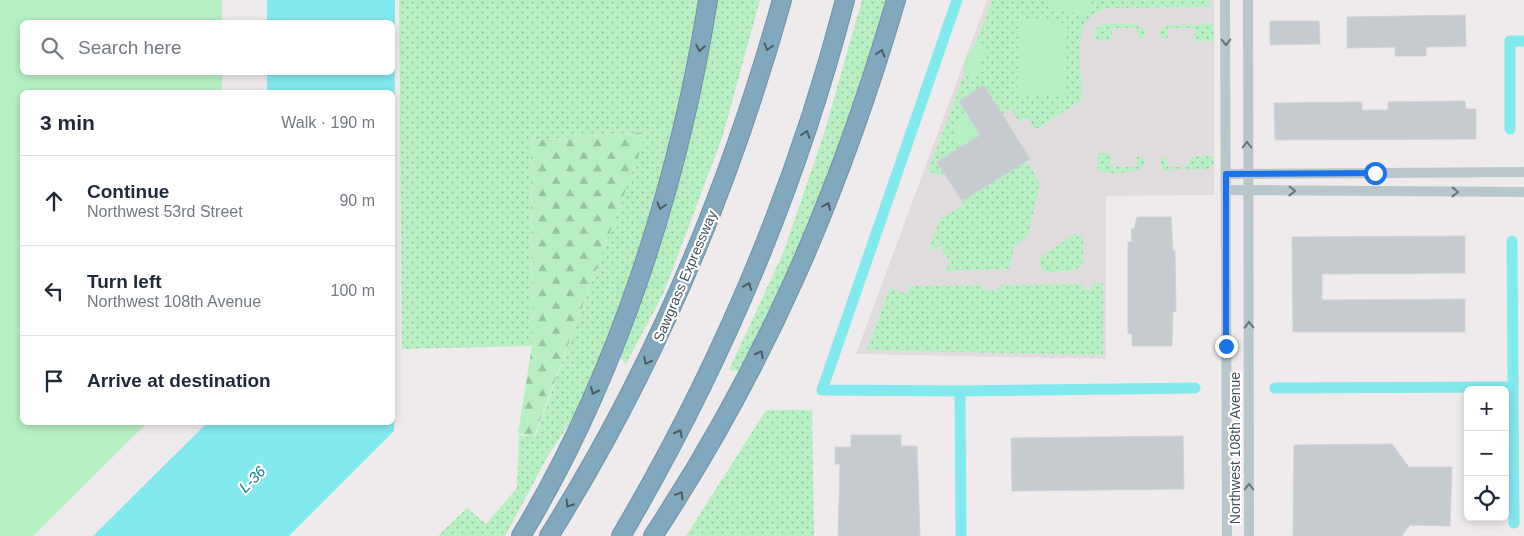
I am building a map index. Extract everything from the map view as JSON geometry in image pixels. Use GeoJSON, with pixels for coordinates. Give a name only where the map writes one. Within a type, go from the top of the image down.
{"type":"FeatureCollection","features":[{"type":"Feature","properties":{"kind":"highway"},"geometry":{"type":"LineString","coordinates":[[521,536],[582,418],[618,333],[639,277],[679,141],[708,0]]}},
{"type":"Feature","properties":{"kind":"highway","name":"Sawgrass Expressway"},"geometry":{"type":"LineString","coordinates":[[549,536],[631,394],[682,285],[728,173],[782,0]]}},
{"type":"Feature","properties":{"kind":"highway"},"geometry":{"type":"LineString","coordinates":[[621,536],[698,396],[748,286],[796,164],[832,48],[844,0]]}},
{"type":"Feature","properties":{"kind":"highway"},"geometry":{"type":"LineString","coordinates":[[653,536],[727,414],[791,288],[846,157],[896,0]]}},
{"type":"Feature","properties":{"kind":"street","name":"Northwest 108th Avenue"},"geometry":{"type":"LineString","coordinates":[[1226,0],[1227,536]]}},
{"type":"Feature","properties":{"kind":"street","name":"Northwest 108th Avenue"},"geometry":{"type":"LineString","coordinates":[[1248,0],[1246,175],[1249,536]]}},
{"type":"Feature","properties":{"kind":"street"},"geometry":{"type":"LineString","coordinates":[[1226,174],[1524,172]]}},
{"type":"Feature","properties":{"kind":"street"},"geometry":{"type":"LineString","coordinates":[[1226,190],[1524,192]]}},
{"type":"Feature","properties":{"kind":"shaded area"},"geometry":{"type":"Polygon","coordinates":[[[987,0],[1214,0],[1214,195],[1106,196],[1106,359],[856,354],[987,0]]]}},
{"type":"Feature","properties":{"kind":"green space"},"geometry":{"type":"Polygon","coordinates":[[[0,0],[222,0],[222,20],[20,20],[20,75],[222,75],[222,90],[20,90],[20,425],[145,425],[33,536],[0,536],[0,0]]]}},
{"type":"Feature","properties":{"kind":"green space"},"geometry":{"type":"Polygon","coordinates":[[[399,0],[701,0],[684,99],[660,197],[613,330],[576,414],[549,454],[505,536],[438,536],[467,508],[486,524],[517,488],[519,435],[535,437],[646,132],[531,140],[532,346],[402,349],[399,0]]]}},
{"type":"Feature","properties":{"kind":"green space"},"geometry":{"type":"Polygon","coordinates":[[[716,0],[760,0],[722,138],[664,292],[626,364],[618,355],[716,0]]]}},
{"type":"Feature","properties":{"kind":"green space"},"geometry":{"type":"Polygon","coordinates":[[[862,0],[892,0],[841,156],[746,372],[729,370],[783,253],[823,137],[862,0]]]}},
{"type":"Feature","properties":{"kind":"green space"},"geometry":{"type":"Polygon","coordinates":[[[992,0],[1209,0],[1209,7],[1109,8],[1094,14],[1088,19],[1082,31],[1080,50],[1082,100],[1035,130],[1028,117],[1019,122],[1011,109],[1002,114],[984,86],[959,101],[967,114],[959,121],[956,129],[957,137],[962,146],[937,162],[945,174],[941,176],[928,171],[992,0]]]}},
{"type":"Feature","properties":{"kind":"green space"},"geometry":{"type":"Polygon","coordinates":[[[1049,0],[1089,0],[1088,12],[1083,15],[1048,7],[1049,0]]]}},
{"type":"Feature","properties":{"kind":"green space"},"geometry":{"type":"Polygon","coordinates":[[[1022,19],[1067,23],[1063,97],[1017,94],[1022,19]]]}},
{"type":"Feature","properties":{"kind":"green space"},"geometry":{"type":"Polygon","coordinates":[[[1104,24],[1136,24],[1145,30],[1145,38],[1139,38],[1137,28],[1112,28],[1112,40],[1095,40],[1095,29],[1104,24]]]}},
{"type":"Feature","properties":{"kind":"green space"},"geometry":{"type":"Polygon","coordinates":[[[1213,24],[1214,41],[1195,41],[1194,28],[1168,28],[1168,38],[1160,38],[1160,31],[1166,25],[1213,24]]]}},
{"type":"Feature","properties":{"kind":"green space"},"geometry":{"type":"Polygon","coordinates":[[[980,45],[985,48],[978,72],[974,75],[965,75],[964,64],[967,57],[973,47],[980,45]]]}},
{"type":"Feature","properties":{"kind":"green space"},"geometry":{"type":"Polygon","coordinates":[[[967,114],[980,135],[962,146],[956,134],[956,128],[958,121],[967,114]]]}},
{"type":"Feature","properties":{"kind":"green space"},"geometry":{"type":"Polygon","coordinates":[[[647,132],[534,437],[518,433],[532,346],[531,140],[647,132]]]}},
{"type":"Feature","properties":{"kind":"green space"},"geometry":{"type":"Polygon","coordinates":[[[1098,153],[1111,153],[1111,167],[1137,167],[1137,157],[1145,157],[1144,165],[1129,172],[1108,173],[1098,169],[1098,153]]]}},
{"type":"Feature","properties":{"kind":"green space"},"geometry":{"type":"Polygon","coordinates":[[[1195,156],[1214,156],[1214,163],[1209,169],[1170,169],[1170,172],[1165,171],[1161,165],[1160,158],[1167,158],[1168,167],[1188,167],[1190,159],[1195,156]]]}},
{"type":"Feature","properties":{"kind":"green space"},"geometry":{"type":"Polygon","coordinates":[[[1027,161],[1040,184],[1028,236],[1015,246],[1009,269],[944,271],[951,263],[939,246],[931,251],[930,246],[940,219],[964,205],[962,201],[1027,161]]]}},
{"type":"Feature","properties":{"kind":"green space"},"geometry":{"type":"Polygon","coordinates":[[[1075,234],[1083,237],[1083,263],[1076,269],[1070,270],[1046,272],[1041,270],[1039,258],[1075,234]]]}},
{"type":"Feature","properties":{"kind":"green space"},"geometry":{"type":"Polygon","coordinates":[[[1093,283],[1103,283],[1103,355],[867,350],[890,288],[907,294],[910,286],[981,285],[984,290],[996,290],[1001,285],[1083,284],[1083,290],[1093,289],[1093,283]]]}},
{"type":"Feature","properties":{"kind":"green space"},"geometry":{"type":"Polygon","coordinates":[[[766,410],[812,410],[814,536],[686,536],[766,410]]]}},
{"type":"Feature","properties":{"kind":"water"},"geometry":{"type":"Polygon","coordinates":[[[267,0],[395,0],[395,20],[267,20],[267,0]]]}},
{"type":"Feature","properties":{"kind":"water"},"geometry":{"type":"Polygon","coordinates":[[[267,75],[395,75],[395,90],[267,90],[267,75]]]}},
{"type":"Feature","properties":{"kind":"water","name":"L-36"},"geometry":{"type":"Polygon","coordinates":[[[205,425],[394,425],[394,431],[289,536],[93,536],[205,425]]]}},
{"type":"Feature","properties":{"kind":"building"},"geometry":{"type":"Polygon","coordinates":[[[1465,15],[1466,46],[1426,47],[1426,56],[1395,56],[1395,47],[1347,48],[1347,17],[1465,15]]]}},
{"type":"Feature","properties":{"kind":"building"},"geometry":{"type":"Polygon","coordinates":[[[1270,21],[1319,21],[1320,44],[1270,45],[1270,21]]]}},
{"type":"Feature","properties":{"kind":"building"},"geometry":{"type":"Polygon","coordinates":[[[984,85],[1030,159],[962,201],[937,162],[980,135],[959,101],[984,85]]]}},
{"type":"Feature","properties":{"kind":"building"},"geometry":{"type":"Polygon","coordinates":[[[1465,101],[1466,109],[1476,109],[1476,139],[1275,140],[1274,103],[1362,102],[1362,110],[1388,110],[1388,102],[1465,101]]]}},
{"type":"Feature","properties":{"kind":"building"},"geometry":{"type":"Polygon","coordinates":[[[1137,217],[1171,217],[1173,251],[1175,251],[1176,311],[1173,312],[1172,346],[1132,346],[1132,334],[1128,333],[1128,242],[1132,242],[1131,229],[1134,229],[1137,217]]]}},
{"type":"Feature","properties":{"kind":"building"},"geometry":{"type":"Polygon","coordinates":[[[1465,236],[1465,273],[1322,274],[1322,300],[1465,299],[1465,332],[1293,332],[1292,237],[1465,236]]]}},
{"type":"Feature","properties":{"kind":"building"},"geometry":{"type":"Polygon","coordinates":[[[851,435],[901,435],[901,446],[917,446],[920,536],[838,536],[840,464],[835,464],[835,447],[851,447],[851,435]]]}},
{"type":"Feature","properties":{"kind":"building"},"geometry":{"type":"Polygon","coordinates":[[[1183,436],[1184,489],[1012,491],[1011,438],[1183,436]]]}},
{"type":"Feature","properties":{"kind":"building"},"geometry":{"type":"Polygon","coordinates":[[[1392,444],[1409,467],[1452,467],[1450,526],[1410,525],[1402,536],[1293,536],[1294,445],[1392,444]]]}},
{"type":"Feature","properties":{"kind":"waterway"},"geometry":{"type":"LineString","coordinates":[[957,0],[822,390],[960,391],[961,536]]}},
{"type":"Feature","properties":{"kind":"waterway"},"geometry":{"type":"LineString","coordinates":[[1510,129],[1510,41],[1524,41]]}},
{"type":"Feature","properties":{"kind":"waterway"},"geometry":{"type":"LineString","coordinates":[[1512,241],[1514,523]]}},
{"type":"Feature","properties":{"kind":"waterway"},"geometry":{"type":"LineString","coordinates":[[1275,388],[1513,387]]}},
{"type":"Feature","properties":{"kind":"waterway"},"geometry":{"type":"LineString","coordinates":[[960,391],[1195,388]]}},
{"type":"Feature","properties":{"kind":"route"},"geometry":{"type":"LineString","coordinates":[[1226,346],[1226,174],[1375,173]]}}]}
